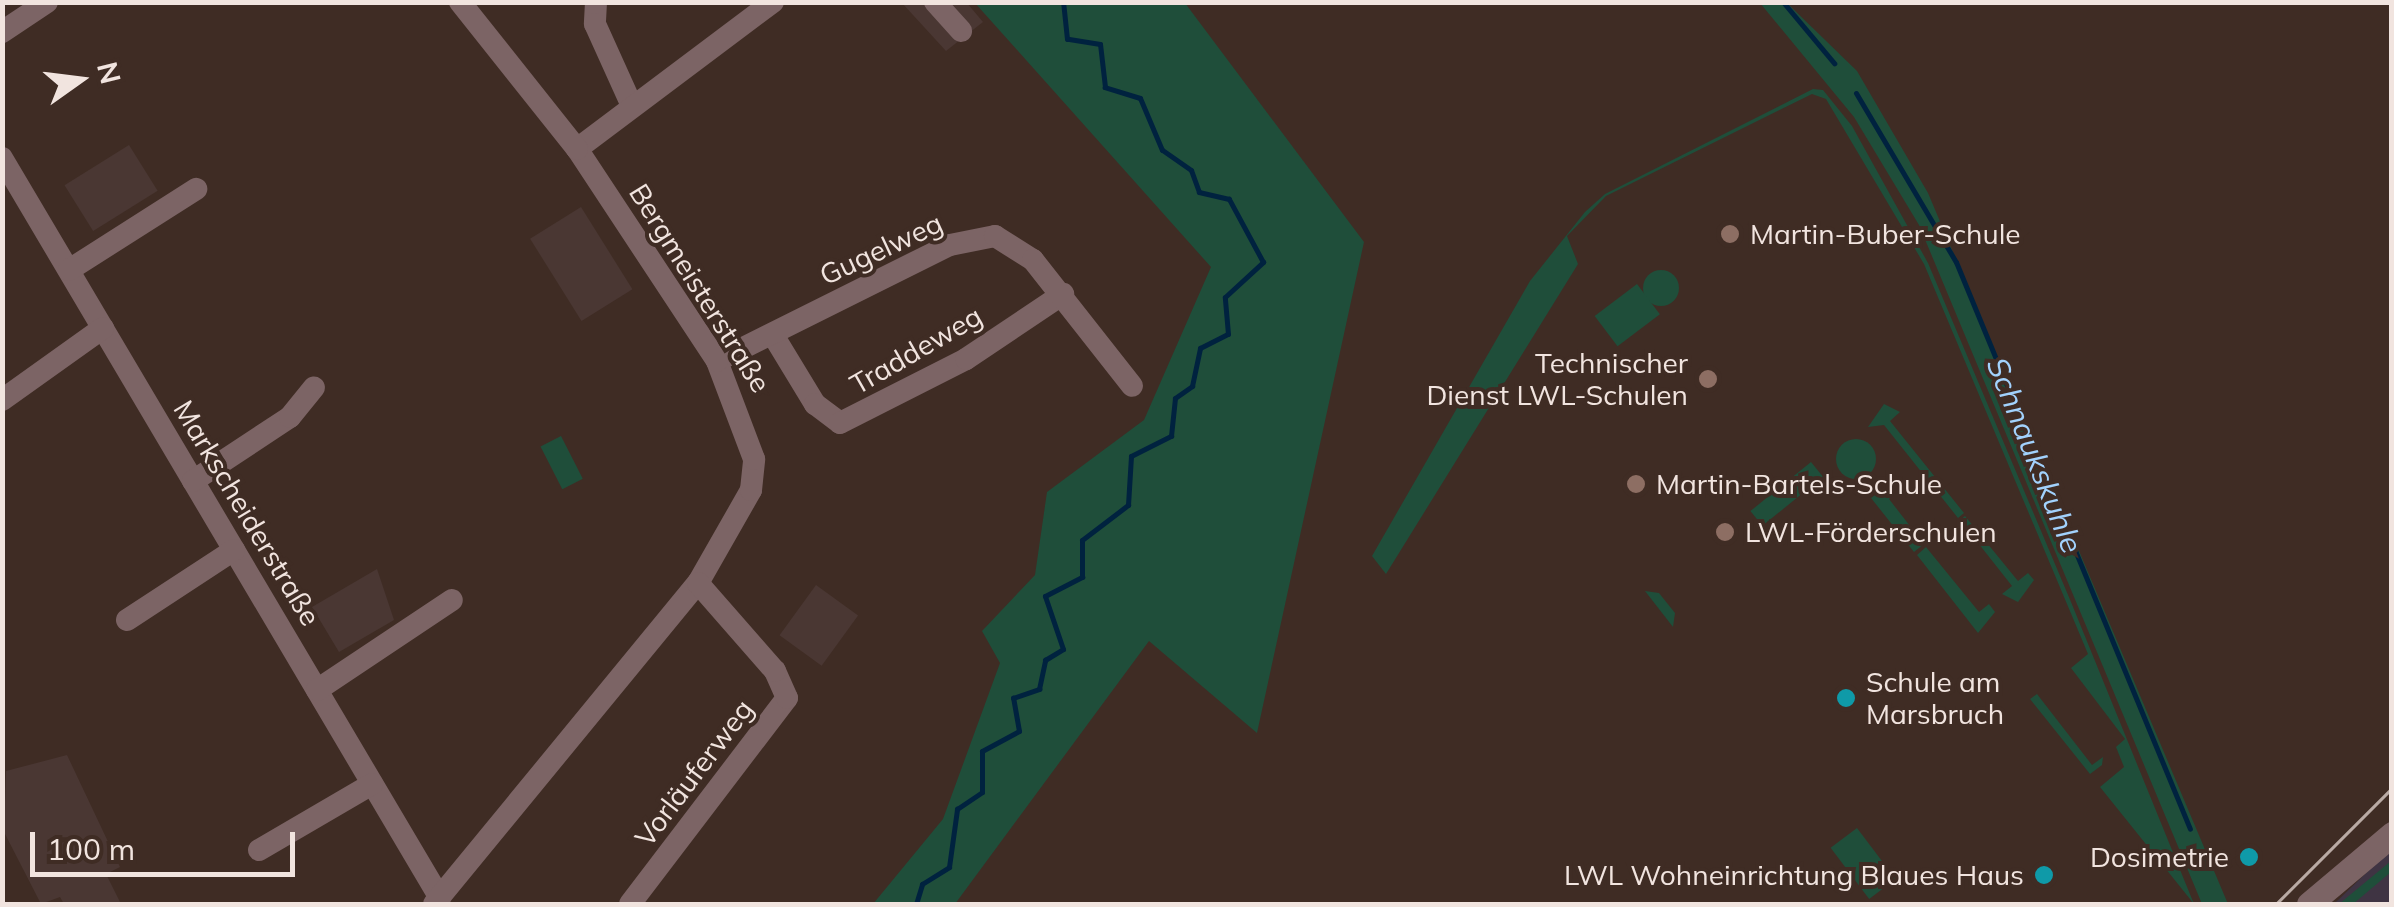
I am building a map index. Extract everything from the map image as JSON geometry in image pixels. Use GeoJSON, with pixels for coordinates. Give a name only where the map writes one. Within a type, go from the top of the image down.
{"type":"FeatureCollection","features":[{"type":"Feature","properties":{"kind":"street"},"geometry":{"type":"LineString","coordinates":[[2,32],[47,2]]}},
{"type":"Feature","properties":{"kind":"street","name":"Bergmeisterstraße"},"geometry":{"type":"LineString","coordinates":[[437,901],[698,583],[751,490],[754,459],[717,362],[578,149],[460,2]]}},
{"type":"Feature","properties":{"kind":"street"},"geometry":{"type":"LineString","coordinates":[[596,2],[595,24],[632,106]]}},
{"type":"Feature","properties":{"kind":"street"},"geometry":{"type":"LineString","coordinates":[[578,149],[773,2]]}},
{"type":"Feature","properties":{"kind":"street"},"geometry":{"type":"LineString","coordinates":[[934,2],[961,31]]}},
{"type":"Feature","properties":{"kind":"street","name":"Markscheiderstraße"},"geometry":{"type":"LineString","coordinates":[[2,158],[317,690],[437,901]]}},
{"type":"Feature","properties":{"kind":"street"},"geometry":{"type":"LineString","coordinates":[[69,270],[196,190]]}},
{"type":"Feature","properties":{"kind":"street","name":"Gugelweg"},"geometry":{"type":"LineString","coordinates":[[717,362],[950,246],[995,236],[1012,240],[1063,294],[1132,386]]}},
{"type":"Feature","properties":{"kind":"street","name":"Traddeweg"},"geometry":{"type":"LineString","coordinates":[[773,335],[815,404],[840,422],[966,360],[1063,294]]}},
{"type":"Feature","properties":{"kind":"street"},"geometry":{"type":"LineString","coordinates":[[2,400],[104,328]]}},
{"type":"Feature","properties":{"kind":"street"},"geometry":{"type":"LineString","coordinates":[[193,481],[290,417],[314,387]]}},
{"type":"Feature","properties":{"kind":"street"},"geometry":{"type":"LineString","coordinates":[[127,620],[234,550]]}},
{"type":"Feature","properties":{"kind":"street","name":"Vorläuferweg"},"geometry":{"type":"LineString","coordinates":[[630,904],[787,698],[776,671],[698,583]]}},
{"type":"Feature","properties":{"kind":"street"},"geometry":{"type":"LineString","coordinates":[[317,690],[452,600]]}},
{"type":"Feature","properties":{"kind":"street"},"geometry":{"type":"LineString","coordinates":[[259,850],[372,784]]}},
{"type":"Feature","properties":{"kind":"street"},"geometry":{"type":"LineString","coordinates":[[2309,904],[2392,834]]}},
{"type":"Feature","properties":{"kind":"shaded area"},"geometry":{"type":"Polygon","coordinates":[[[902,3],[967,3],[983,22],[946,51],[902,3]]]}},
{"type":"Feature","properties":{"kind":"shaded area"},"geometry":{"type":"Polygon","coordinates":[[[129,145],[158,191],[93,231],[65,185],[129,145]]]}},
{"type":"Feature","properties":{"kind":"shaded area"},"geometry":{"type":"Polygon","coordinates":[[[581,207],[632,289],[582,321],[530,239],[581,207]]]}},
{"type":"Feature","properties":{"kind":"shaded area"},"geometry":{"type":"Polygon","coordinates":[[[377,569],[394,620],[339,652],[312,607],[377,569]]]}},
{"type":"Feature","properties":{"kind":"shaded area"},"geometry":{"type":"Polygon","coordinates":[[[816,585],[858,616],[822,666],[780,635],[816,585]]]}},
{"type":"Feature","properties":{"kind":"shaded area"},"geometry":{"type":"Polygon","coordinates":[[[67,755],[120,867],[106,874],[121,904],[64,904],[60,897],[41,904],[4,832],[6,771],[67,755]]]}},
{"type":"Feature","properties":{"kind":"shaded area"},"geometry":{"type":"Polygon","coordinates":[[[2391,849],[2391,904],[2334,904],[2391,849]]]}},
{"type":"Feature","properties":{"kind":"green space"},"geometry":{"type":"Polygon","coordinates":[[[975,3],[1185,3],[1364,242],[1257,733],[1149,641],[955,904],[873,904],[943,819],[1000,663],[982,631],[1035,575],[1047,492],[1144,420],[1211,267],[975,3]]]}},
{"type":"Feature","properties":{"kind":"green space"},"geometry":{"type":"Polygon","coordinates":[[[1760,3],[1787,3],[1857,71],[1928,193],[2228,904],[2202,904],[1919,225],[1854,117],[1760,3]]]}},
{"type":"Feature","properties":{"kind":"green space"},"geometry":{"type":"Polygon","coordinates":[[[1813,89],[1823,90],[1852,126],[1928,263],[2194,904],[2100,787],[2124,767],[2116,747],[2125,739],[2071,668],[2088,654],[1924,264],[1826,99],[1812,94],[1606,196],[1567,236],[1578,264],[1386,574],[1372,556],[1530,281],[1585,212],[1605,194],[1813,89]]]}},
{"type":"Feature","properties":{"kind":"green space"},"geometry":{"type":"Polygon","coordinates":[[[1661,270],[1674,275],[1679,288],[1674,301],[1661,306],[1648,301],[1643,288],[1648,275],[1661,270]]]}},
{"type":"Feature","properties":{"kind":"green space"},"geometry":{"type":"Polygon","coordinates":[[[1637,284],[1660,314],[1618,346],[1595,316],[1637,284]]]}},
{"type":"Feature","properties":{"kind":"green space"},"geometry":{"type":"Polygon","coordinates":[[[1884,404],[1900,412],[1890,421],[1964,513],[1958,518],[1884,425],[1868,427],[1884,404]]]}},
{"type":"Feature","properties":{"kind":"green space"},"geometry":{"type":"Polygon","coordinates":[[[561,436],[583,479],[562,489],[541,446],[561,436]]]}},
{"type":"Feature","properties":{"kind":"green space"},"geometry":{"type":"Polygon","coordinates":[[[1856,439],[1870,445],[1876,459],[1870,473],[1856,479],[1842,473],[1836,459],[1842,445],[1856,439]]]}},
{"type":"Feature","properties":{"kind":"green space"},"geometry":{"type":"Polygon","coordinates":[[[1811,462],[1823,477],[1762,526],[1750,511],[1811,462]]]}},
{"type":"Feature","properties":{"kind":"green space"},"geometry":{"type":"Polygon","coordinates":[[[1887,486],[1898,491],[1889,499],[1924,544],[1914,552],[1871,498],[1887,486]]]}},
{"type":"Feature","properties":{"kind":"green space"},"geometry":{"type":"Polygon","coordinates":[[[1965,516],[2018,581],[2028,573],[2034,580],[2018,602],[2002,594],[2012,586],[1960,520],[1965,516]]]}},
{"type":"Feature","properties":{"kind":"green space"},"geometry":{"type":"Polygon","coordinates":[[[1926,547],[1979,612],[1989,604],[1995,612],[1978,633],[1917,555],[1926,547]]]}},
{"type":"Feature","properties":{"kind":"green space"},"geometry":{"type":"Polygon","coordinates":[[[1645,591],[1659,593],[1675,613],[1673,627],[1645,591]]]}},
{"type":"Feature","properties":{"kind":"green space"},"geometry":{"type":"Polygon","coordinates":[[[2037,694],[2092,765],[2103,757],[2102,765],[2090,774],[2030,699],[2037,694]]]}},
{"type":"Feature","properties":{"kind":"green space"},"geometry":{"type":"Polygon","coordinates":[[[1857,828],[1896,879],[1869,899],[1831,848],[1857,828]]]}},
{"type":"Feature","properties":{"kind":"green space"},"geometry":{"type":"Polygon","coordinates":[[[2391,861],[2391,872],[2353,904],[2339,904],[2391,861]]]}},
{"type":"Feature","properties":{"kind":"waterway"},"geometry":{"type":"LineString","coordinates":[[916,904],[922,884],[949,867],[957,809],[982,792],[982,751],[1019,731],[1013,698],[1039,689],[1045,660],[1063,649],[1045,596],[1082,577],[1082,540],[1128,505],[1131,456],[1171,436],[1175,398],[1192,386],[1200,348],[1228,334],[1225,297],[1263,262],[1229,199],[1199,192],[1191,170],[1162,150],[1140,98],[1105,87],[1100,44],[1067,39],[1063,2]]}},
{"type":"Feature","properties":{"kind":"waterway","name":"Schnaukskuhle"},"geometry":{"type":"LineString","coordinates":[[1783,2],[1834,63]]}},
{"type":"Feature","properties":{"kind":"waterway","name":"Schnaukskuhle"},"geometry":{"type":"LineString","coordinates":[[1856,93],[1956,262],[2190,829]]}},
{"type":"Feature","properties":{"kind":"tram line"},"geometry":{"type":"LineString","coordinates":[[2276,904],[2392,788]]}},
{"type":"Feature","properties":{"kind":"place","name":"Martin-Buber-Schule"},"geometry":{"type":"Point","coordinates":[1730,234]}},
{"type":"Feature","properties":{"kind":"place","name":"Technischer Dienst LWL-Schulen"},"geometry":{"type":"Point","coordinates":[1708,379]}},
{"type":"Feature","properties":{"kind":"place","name":"Martin-Bartels-Schule"},"geometry":{"type":"Point","coordinates":[1636,484]}},
{"type":"Feature","properties":{"kind":"place","name":"LWL-Förderschulen"},"geometry":{"type":"Point","coordinates":[1725,532]}},
{"type":"Feature","properties":{"kind":"place","name":"Schule am Marsbruch"},"geometry":{"type":"Point","coordinates":[1846,698]}},
{"type":"Feature","properties":{"kind":"place","name":"Dosimetrie"},"geometry":{"type":"Point","coordinates":[2249,857]}},
{"type":"Feature","properties":{"kind":"place","name":"LWL Wohneinrichtung Blaues Haus"},"geometry":{"type":"Point","coordinates":[2044,875]}}]}
